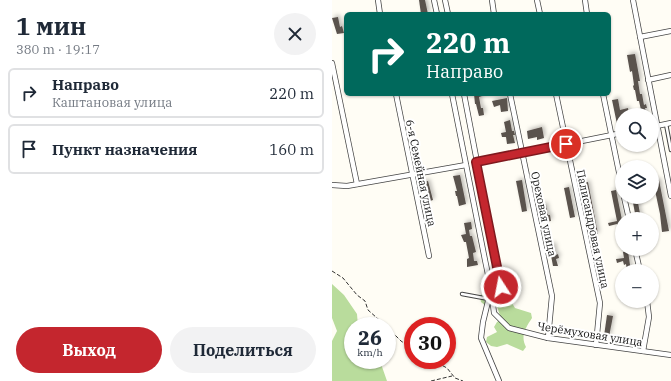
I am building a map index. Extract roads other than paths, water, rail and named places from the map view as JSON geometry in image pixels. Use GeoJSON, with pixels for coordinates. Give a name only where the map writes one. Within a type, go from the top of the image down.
{"type":"FeatureCollection","features":[{"type":"Feature","properties":{"kind":"street"},"geometry":{"type":"LineString","coordinates":[[378,0],[380,12]]}},
{"type":"Feature","properties":{"kind":"street"},"geometry":{"type":"LineString","coordinates":[[434,0],[437,12]]}},
{"type":"Feature","properties":{"kind":"street"},"geometry":{"type":"LineString","coordinates":[[445,0],[448,12]]}},
{"type":"Feature","properties":{"kind":"street"},"geometry":{"type":"LineString","coordinates":[[492,0],[494,12]]}},
{"type":"Feature","properties":{"kind":"street"},"geometry":{"type":"LineString","coordinates":[[537,0],[540,12]]}},
{"type":"Feature","properties":{"kind":"street"},"geometry":{"type":"LineString","coordinates":[[585,0],[588,12]]}},
{"type":"Feature","properties":{"kind":"street"},"geometry":{"type":"LineString","coordinates":[[633,0],[652,108]]}},
{"type":"Feature","properties":{"kind":"street"},"geometry":{"type":"LineString","coordinates":[[640,37],[671,31]]}},
{"type":"Feature","properties":{"kind":"street"},"geometry":{"type":"LineString","coordinates":[[332,63],[357,184]]}},
{"type":"Feature","properties":{"kind":"street"},"geometry":{"type":"LineString","coordinates":[[648,80],[671,75]]}},
{"type":"Feature","properties":{"kind":"street","name":"6-я Семейная улица"},"geometry":{"type":"LineString","coordinates":[[396,96],[429,256]]}},
{"type":"Feature","properties":{"kind":"street"},"geometry":{"type":"LineString","coordinates":[[452,96],[491,285],[489,299],[482,322],[481,338],[499,381]]}},
{"type":"Feature","properties":{"kind":"street"},"geometry":{"type":"LineString","coordinates":[[464,96],[476,162],[615,135]]}},
{"type":"Feature","properties":{"kind":"street","name":"Ореховая улица"},"geometry":{"type":"LineString","coordinates":[[510,96],[552,296],[548,338]]}},
{"type":"Feature","properties":{"kind":"street","name":"Палисандровая улица"},"geometry":{"type":"LineString","coordinates":[[556,96],[600,303],[596,345]]}},
{"type":"Feature","properties":{"kind":"street"},"geometry":{"type":"LineString","coordinates":[[603,96],[616,160]]}},
{"type":"Feature","properties":{"kind":"street"},"geometry":{"type":"LineString","coordinates":[[659,144],[671,196]]}},
{"type":"Feature","properties":{"kind":"street","name":"Черёмуховая улица"},"geometry":{"type":"LineString","coordinates":[[476,162],[501,287],[501,292],[494,302],[493,310],[506,327],[548,338],[671,355]]}},
{"type":"Feature","properties":{"kind":"street"},"geometry":{"type":"LineString","coordinates":[[332,185],[347,186],[466,165]]}},
{"type":"Feature","properties":{"kind":"street"},"geometry":{"type":"LineString","coordinates":[[643,351],[649,317],[648,308]]}},
{"type":"Feature","properties":{"kind":"lane"},"geometry":{"type":"LineString","coordinates":[[668,124],[671,150]]}},
{"type":"Feature","properties":{"kind":"lane"},"geometry":{"type":"LineString","coordinates":[[462,294],[489,299]]}}]}
